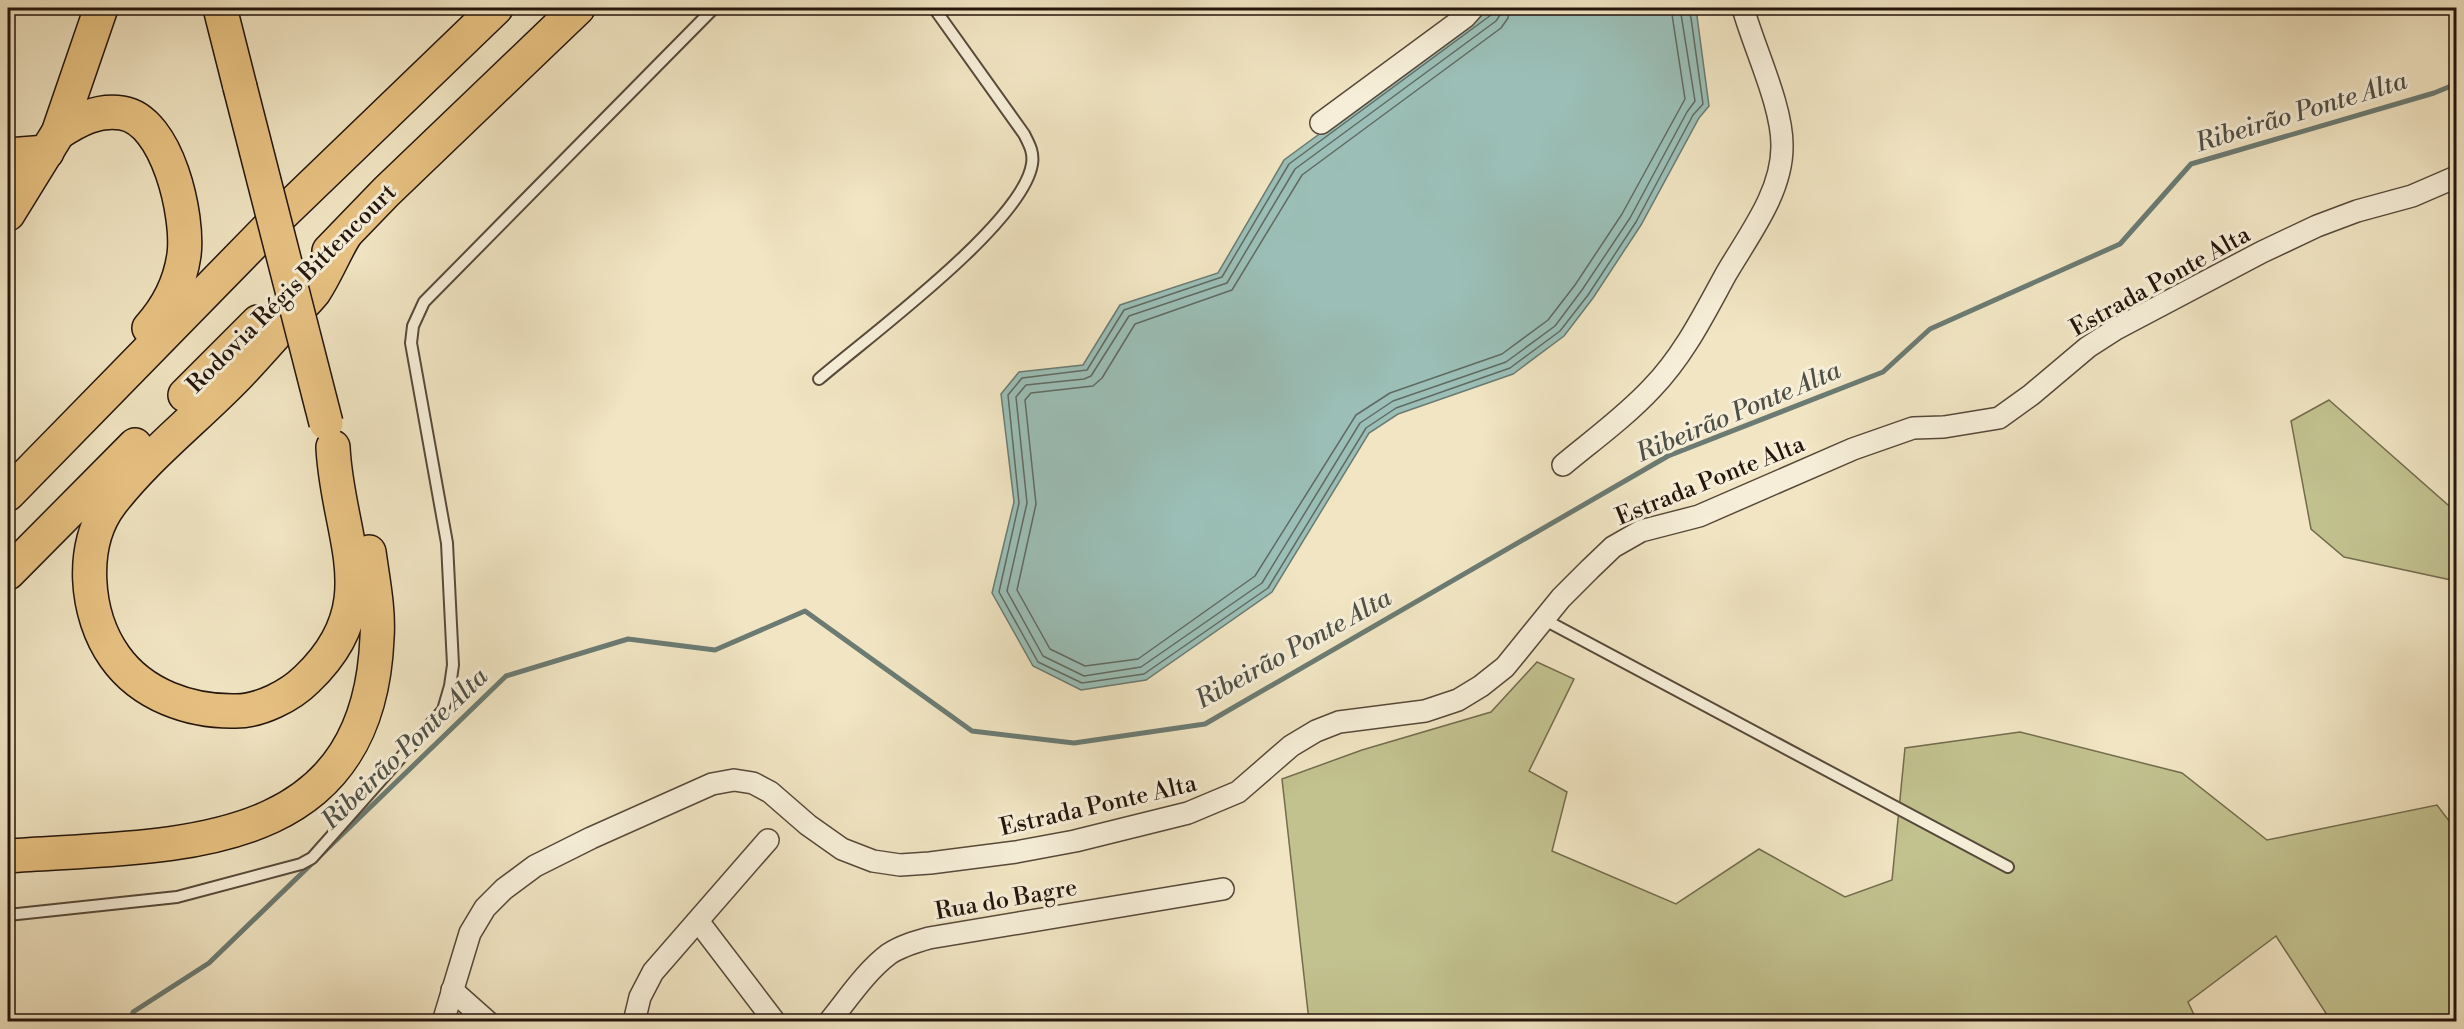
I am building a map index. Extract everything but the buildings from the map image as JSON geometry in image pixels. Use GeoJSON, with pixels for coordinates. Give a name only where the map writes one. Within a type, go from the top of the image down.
{"type":"FeatureCollection","features":[{"type":"Feature","properties":{"kind":"main road"},"geometry":{"type":"LineString","coordinates":[[8,214],[28,147],[101,8]]}},
{"type":"Feature","properties":{"kind":"main road"},"geometry":{"type":"LineString","coordinates":[[220,8],[240,87],[330,435],[334,470],[347,531],[353,584],[348,618],[334,650],[302,684],[266,704],[244,711],[223,711],[175,702],[137,682],[104,642],[90,596],[92,551],[100,524],[110,504],[173,435],[239,374],[314,292],[345,235]]}},
{"type":"Feature","properties":{"kind":"main road"},"geometry":{"type":"LineString","coordinates":[[277,219],[328,155],[463,8]]}},
{"type":"Feature","properties":{"kind":"main road"},"geometry":{"type":"LineString","coordinates":[[8,494],[277,219],[496,8]]}},
{"type":"Feature","properties":{"kind":"main road","name":"Rodovia Régis Bittencourt"},"geometry":{"type":"LineString","coordinates":[[8,573],[386,192],[578,8]]}},
{"type":"Feature","properties":{"kind":"main road"},"geometry":{"type":"LineString","coordinates":[[8,476],[159,317],[171,298],[184,253],[183,224],[175,182],[166,155],[152,132],[142,122],[125,113],[108,112],[90,116],[28,147]]}},
{"type":"Feature","properties":{"kind":"main road"},"geometry":{"type":"LineString","coordinates":[[8,856],[156,846],[242,830],[269,819],[296,804],[318,786],[339,764],[363,717],[370,691],[375,662],[377,620],[361,508],[330,435]]}},
{"type":"Feature","properties":{"kind":"street"},"geometry":{"type":"LineString","coordinates":[[1321,123],[1465,17],[1473,8]]}},
{"type":"Feature","properties":{"kind":"street"},"geometry":{"type":"LineString","coordinates":[[1563,465],[1622,417],[1653,388],[1674,363],[1699,323],[1772,191],[1782,148],[1779,120],[1743,8]]}},
{"type":"Feature","properties":{"kind":"street","name":"Estrada Ponte Alta"},"geometry":{"type":"LineString","coordinates":[[443,1022],[470,933],[485,908],[504,889],[535,866],[712,784],[734,780],[753,783],[770,792],[808,825],[842,849],[873,861],[900,865],[930,864],[1016,852],[1075,841],[1188,813],[1238,792],[1291,746],[1316,731],[1339,722],[1425,711],[1458,700],[1481,687],[1505,667],[1561,598],[1613,547],[1641,531],[1699,516],[1885,437],[1913,428],[1944,427],[1999,417],[2031,395],[2088,346],[2262,252],[2317,225],[2357,210],[2412,196],[2457,177]]}},
{"type":"Feature","properties":{"kind":"street"},"geometry":{"type":"LineString","coordinates":[[634,1022],[640,997],[653,972],[768,840]]}},
{"type":"Feature","properties":{"kind":"street","name":"Rua do Bagre"},"geometry":{"type":"LineString","coordinates":[[829,1022],[875,968],[889,954],[904,946],[929,938],[1223,889]]}},
{"type":"Feature","properties":{"kind":"street"},"geometry":{"type":"LineString","coordinates":[[698,921],[775,1022]]}},
{"type":"Feature","properties":{"kind":"street"},"geometry":{"type":"LineString","coordinates":[[452,990],[488,1022]]}},
{"type":"Feature","properties":{"kind":"lane"},"geometry":{"type":"LineString","coordinates":[[8,915],[177,897],[300,864],[312,858],[442,710],[450,686],[453,665],[447,543],[411,343],[413,326],[424,302],[714,8]]}},
{"type":"Feature","properties":{"kind":"lane"},"geometry":{"type":"LineString","coordinates":[[819,379],[971,250],[1012,206],[1032,166],[1033,151],[1024,134],[934,8]]}},
{"type":"Feature","properties":{"kind":"lane"},"geometry":{"type":"LineString","coordinates":[[1545,620],[2008,867]]}},
{"type":"Feature","properties":{"kind":"green space"},"geometry":{"type":"Polygon","coordinates":[[[2329,400],[2456,512],[2456,581],[2344,557],[2311,529],[2291,421],[2329,400]]]}},
{"type":"Feature","properties":{"kind":"green space"},"geometry":{"type":"Polygon","coordinates":[[[1537,662],[1574,679],[1529,771],[1567,792],[1552,851],[1676,904],[1759,849],[1845,897],[1892,880],[1905,748],[2020,732],[2182,773],[2267,840],[2437,805],[2456,830],[2456,1021],[2331,1021],[2276,936],[2188,1002],[2197,1021],[1309,1021],[1282,779],[1362,750],[1491,712],[1537,662]]]}},
{"type":"Feature","properties":{"kind":"water"},"geometry":{"type":"Polygon","coordinates":[[[1491,8],[1692,8],[1697,16],[1709,106],[1699,118],[1641,225],[1593,298],[1564,336],[1513,374],[1398,414],[1369,433],[1272,592],[1146,680],[1081,690],[1033,666],[992,593],[1014,502],[1001,394],[1019,372],[1083,365],[1120,305],[1218,273],[1284,160],[1491,8]]]}},
{"type":"Feature","properties":{"kind":"waterway","name":"Ribeirão Ponte Alta"},"geometry":{"type":"LineString","coordinates":[[132,1022],[133,1012],[209,963],[506,676],[628,639],[715,650],[805,611],[972,731],[1074,743],[1205,724],[1668,456],[1883,372],[1930,329],[2120,244],[2191,164],[2434,93],[2456,84]]}}]}
